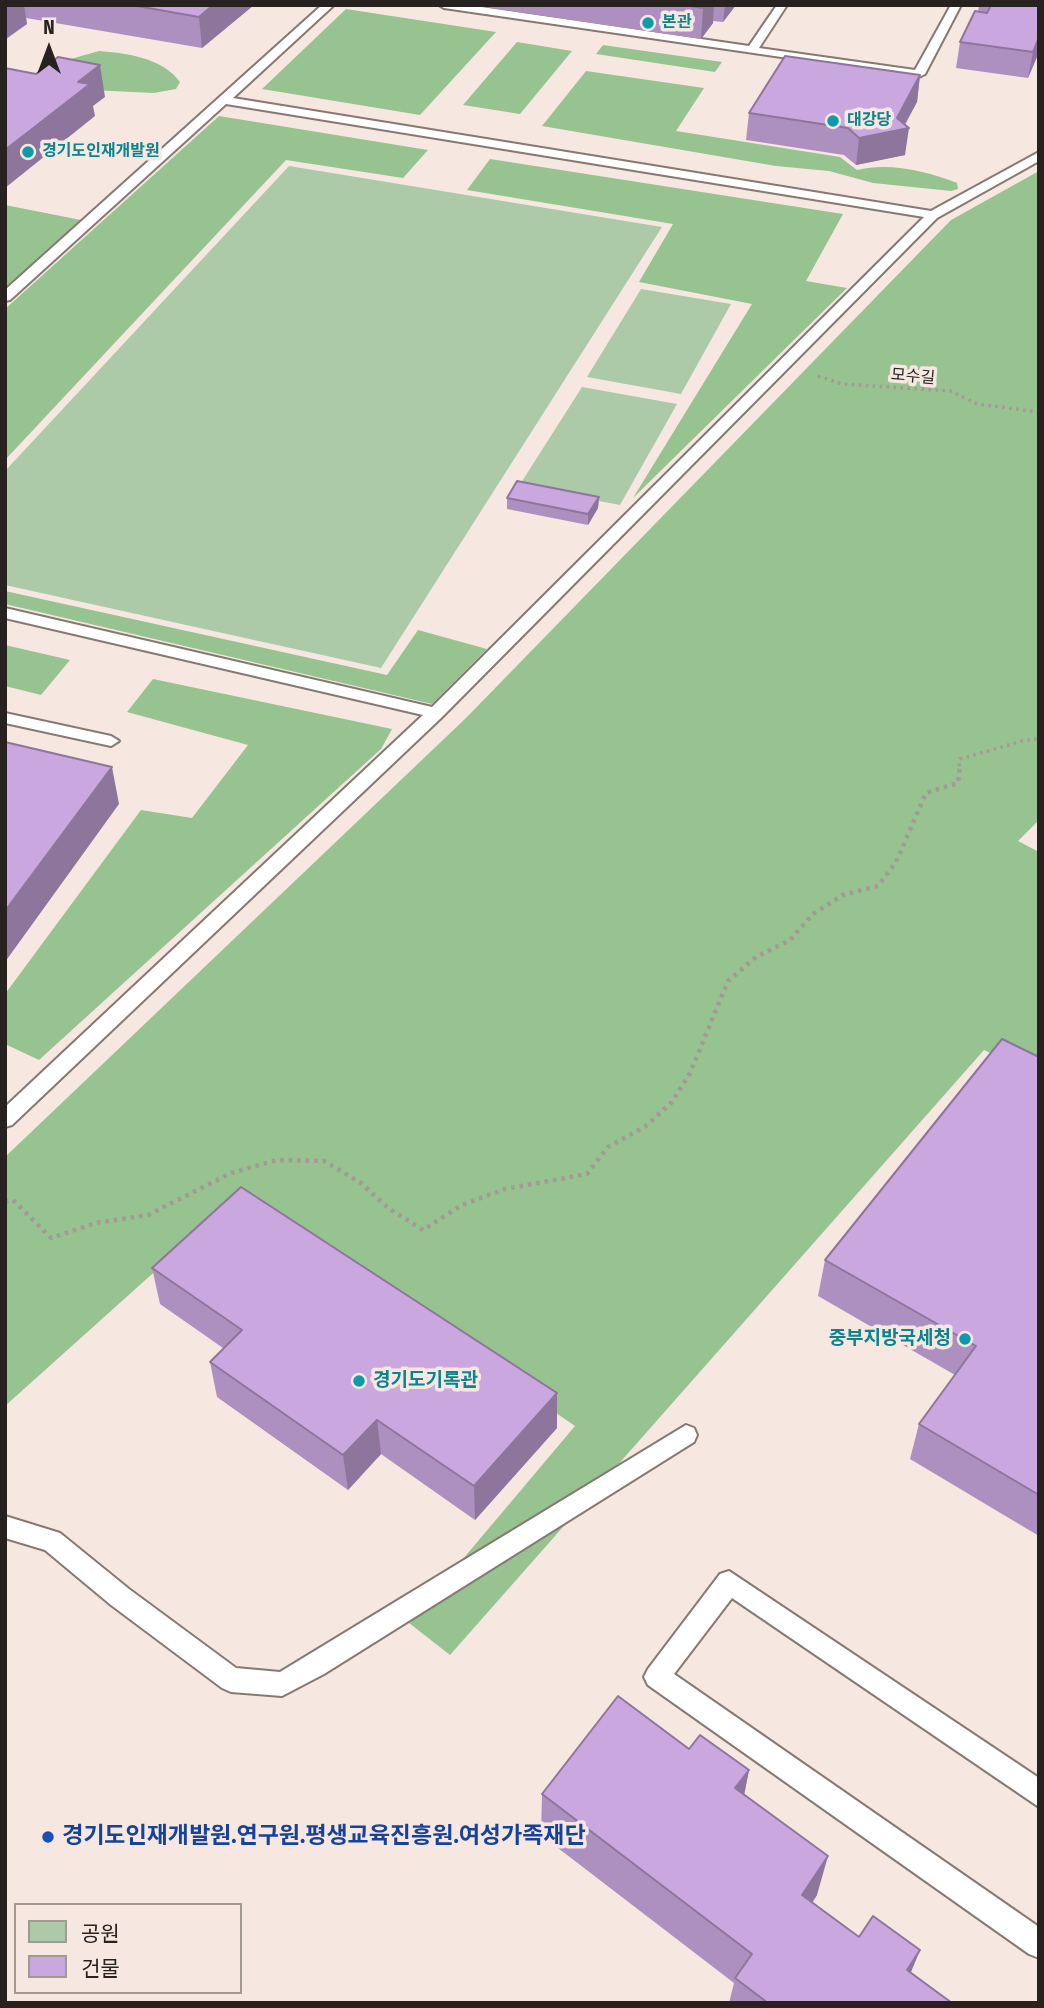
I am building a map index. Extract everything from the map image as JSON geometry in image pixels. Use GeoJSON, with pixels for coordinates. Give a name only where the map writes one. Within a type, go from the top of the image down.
{"type":"FeatureCollection","features":[{"type":"Feature","properties":{"kind":"lane"},"geometry":{"type":"LineString","coordinates":[[5,297],[329,5]]}},
{"type":"Feature","properties":{"kind":"lane"},"geometry":{"type":"LineString","coordinates":[[444,5],[919,74],[956,5]]}},
{"type":"Feature","properties":{"kind":"lane"},"geometry":{"type":"LineString","coordinates":[[752,50],[782,5]]}},
{"type":"Feature","properties":{"kind":"lane"},"geometry":{"type":"LineString","coordinates":[[225,100],[933,215]]}},
{"type":"Feature","properties":{"kind":"lane"},"geometry":{"type":"LineString","coordinates":[[5,1119],[436,713],[933,215],[1039,156]]}},
{"type":"Feature","properties":{"kind":"lane"},"geometry":{"type":"LineString","coordinates":[[5,613],[436,713]]}},
{"type":"Feature","properties":{"kind":"lane"},"geometry":{"type":"LineString","coordinates":[[5,718],[111,741]]}},
{"type":"Feature","properties":{"kind":"lane"},"geometry":{"type":"LineString","coordinates":[[5,1527],[52,1541],[120,1597],[231,1680],[282,1684],[315,1667],[686,1435]]}},
{"type":"Feature","properties":{"kind":"lane"},"geometry":{"type":"LineString","coordinates":[[1039,1794],[730,1582],[656,1677],[1039,1944]]}},
{"type":"Feature","properties":{"kind":"path","name":"모수길"},"geometry":{"type":"LineString","coordinates":[[784,365],[842,384],[951,391],[977,404],[1039,412]]}},
{"type":"Feature","properties":{"kind":"path"},"geometry":{"type":"LineString","coordinates":[[5,1202],[13,1200],[51,1238],[96,1223],[148,1215],[230,1173],[277,1160],[324,1161],[361,1183],[388,1208],[423,1230],[462,1205],[505,1189],[587,1174],[608,1147],[646,1126],[671,1102],[690,1073],[728,981],[756,957],[790,940],[813,914],[843,895],[878,886],[896,862],[926,793],[958,783],[960,759],[1026,740],[1039,739]]}},
{"type":"Feature","properties":{"kind":"green space"},"geometry":{"type":"Polygon","coordinates":[[[346,9],[496,32],[420,115],[262,89],[346,9]]]}},
{"type":"Feature","properties":{"kind":"green space"},"geometry":{"type":"Polygon","coordinates":[[[517,42],[572,51],[520,114],[463,105],[517,42]]]}},
{"type":"Feature","properties":{"kind":"green space"},"geometry":{"type":"Polygon","coordinates":[[[603,45],[722,62],[715,72],[596,54],[603,45]]]}},
{"type":"Feature","properties":{"kind":"green space"},"geometry":{"type":"Polygon","coordinates":[[[99,51],[132,55],[154,62],[164,67],[180,82],[176,89],[154,93],[90,90],[67,60],[99,51]]]}},
{"type":"Feature","properties":{"kind":"green space"},"geometry":{"type":"Polygon","coordinates":[[[586,71],[704,88],[676,131],[840,157],[857,170],[894,167],[920,172],[957,183],[958,189],[951,191],[873,183],[829,171],[776,166],[542,126],[586,71]]]}},
{"type":"Feature","properties":{"kind":"green space"},"geometry":{"type":"Polygon","coordinates":[[[219,116],[428,150],[403,178],[286,160],[5,460],[5,309],[219,116]]]}},
{"type":"Feature","properties":{"kind":"green space"},"geometry":{"type":"Polygon","coordinates":[[[490,159],[843,214],[806,281],[847,288],[633,498],[752,304],[639,282],[673,224],[467,190],[490,159]]]}},
{"type":"Feature","properties":{"kind":"green space"},"geometry":{"type":"Polygon","coordinates":[[[289,166],[662,227],[381,668],[5,585],[5,471],[289,166]]]}},
{"type":"Feature","properties":{"kind":"green space"},"geometry":{"type":"Polygon","coordinates":[[[1039,171],[1039,820],[1018,841],[1039,852],[1039,1076],[984,1050],[450,1655],[409,1623],[575,1426],[239,1196],[5,1406],[5,1157],[466,718],[951,220],[1039,171]]]}},
{"type":"Feature","properties":{"kind":"green space"},"geometry":{"type":"Polygon","coordinates":[[[5,205],[81,220],[5,288],[5,205]]]}},
{"type":"Feature","properties":{"kind":"green space"},"geometry":{"type":"Polygon","coordinates":[[[641,289],[731,304],[681,394],[587,377],[641,289]]]}},
{"type":"Feature","properties":{"kind":"green space"},"geometry":{"type":"Polygon","coordinates":[[[582,387],[677,404],[620,505],[519,486],[582,387]]]}},
{"type":"Feature","properties":{"kind":"green space"},"geometry":{"type":"Polygon","coordinates":[[[5,591],[387,675],[418,630],[487,649],[432,704],[5,604],[5,591]]]}},
{"type":"Feature","properties":{"kind":"green space"},"geometry":{"type":"Polygon","coordinates":[[[5,645],[70,660],[41,695],[5,686],[5,645]]]}},
{"type":"Feature","properties":{"kind":"green space"},"geometry":{"type":"Polygon","coordinates":[[[153,679],[392,729],[381,749],[39,1060],[5,1044],[5,994],[141,810],[192,818],[248,745],[127,712],[153,679]]]}},
{"type":"Feature","properties":{"kind":"building"},"geometry":{"type":"Polygon","coordinates":[[[131,5],[213,5],[199,17],[131,5]]]}},
{"type":"Feature","properties":{"kind":"building"},"geometry":{"type":"Polygon","coordinates":[[[684,5],[705,5],[703,8],[684,5]]]}},
{"type":"Feature","properties":{"kind":"building"},"geometry":{"type":"Polygon","coordinates":[[[991,5],[1039,5],[1039,37],[1033,52],[960,42],[975,11],[987,13],[991,5]]]}},
{"type":"Feature","properties":{"kind":"building"},"geometry":{"type":"Polygon","coordinates":[[[785,56],[920,75],[897,118],[909,128],[859,138],[848,128],[749,113],[785,56]]]}},
{"type":"Feature","properties":{"kind":"building"},"geometry":{"type":"Polygon","coordinates":[[[58,57],[100,65],[78,82],[90,84],[5,150],[5,68],[36,74],[58,57]]]}},
{"type":"Feature","properties":{"kind":"building"},"geometry":{"type":"Polygon","coordinates":[[[517,481],[599,497],[588,514],[507,498],[517,481]]]}},
{"type":"Feature","properties":{"kind":"building"},"geometry":{"type":"Polygon","coordinates":[[[5,742],[112,767],[5,911],[5,742]]]}},
{"type":"Feature","properties":{"kind":"building","name":"중부지방국세청"},"geometry":{"type":"Polygon","coordinates":[[[1002,1039],[1039,1057],[1039,1495],[919,1424],[976,1346],[825,1260],[1002,1039]]]}},
{"type":"Feature","properties":{"kind":"building","name":"경기도기록관"},"geometry":{"type":"Polygon","coordinates":[[[241,1187],[557,1393],[474,1486],[377,1420],[343,1455],[210,1362],[242,1330],[152,1268],[241,1187]]]}},
{"type":"Feature","properties":{"kind":"building"},"geometry":{"type":"Polygon","coordinates":[[[618,1696],[689,1749],[700,1735],[749,1770],[735,1788],[828,1856],[802,1895],[859,1937],[873,1916],[920,1950],[907,1970],[952,2003],[768,2003],[735,1978],[752,1954],[542,1794],[618,1696]]]}},
{"type":"Feature","properties":{"kind":"place","name":"본관"},"geometry":{"type":"Point","coordinates":[648,23]}},
{"type":"Feature","properties":{"kind":"place","name":"대강당"},"geometry":{"type":"Point","coordinates":[833,121]}},
{"type":"Feature","properties":{"kind":"place","name":"경기도인재개발원"},"geometry":{"type":"Point","coordinates":[28,152]}},
{"type":"Feature","properties":{"kind":"place","name":"중부지방국세청"},"geometry":{"type":"Point","coordinates":[965,1339]}},
{"type":"Feature","properties":{"kind":"place","name":"경기도기록관"},"geometry":{"type":"Point","coordinates":[359,1381]}},
{"type":"Feature","properties":{"kind":"place","name":"경기도인재개발원.연구원.평생교육진흥원.여성가족재단"},"geometry":{"type":"Point","coordinates":[48,1837]}}]}
